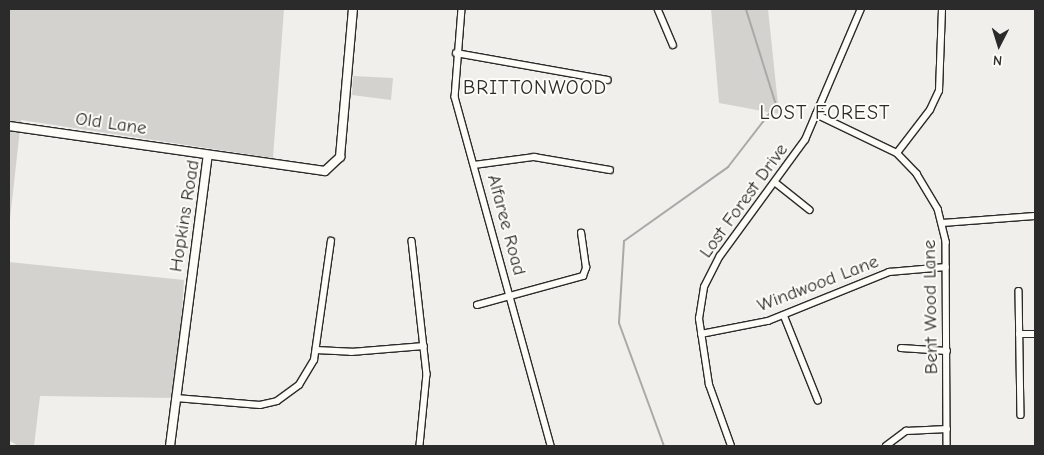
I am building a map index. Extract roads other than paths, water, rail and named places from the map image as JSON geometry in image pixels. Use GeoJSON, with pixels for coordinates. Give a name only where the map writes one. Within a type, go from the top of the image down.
{"type":"FeatureCollection","features":[{"type":"Feature","properties":{"kind":"main road","name":"Hopkins Road"},"geometry":{"type":"LineString","coordinates":[[170,446],[208,155],[320,172],[334,167],[343,140],[353,9]]}},
{"type":"Feature","properties":{"kind":"main road","name":"Old Lane"},"geometry":{"type":"LineString","coordinates":[[9,126],[208,155]]}},
{"type":"Feature","properties":{"kind":"street","name":"Alfaree Road"},"geometry":{"type":"LineString","coordinates":[[462,9],[456,53],[455,97],[552,446]]}},
{"type":"Feature","properties":{"kind":"street"},"geometry":{"type":"LineString","coordinates":[[658,9],[673,45]]}},
{"type":"Feature","properties":{"kind":"street","name":"Lost Forest Drive"},"geometry":{"type":"LineString","coordinates":[[731,446],[709,385],[702,334],[700,308],[709,275],[805,140],[861,9]]}},
{"type":"Feature","properties":{"kind":"street"},"geometry":{"type":"LineString","coordinates":[[897,153],[930,110],[939,90],[942,9]]}},
{"type":"Feature","properties":{"kind":"street"},"geometry":{"type":"LineString","coordinates":[[456,53],[608,80]]}},
{"type":"Feature","properties":{"kind":"street","name":"Bent Wood Lane"},"geometry":{"type":"LineString","coordinates":[[816,114],[897,153],[927,186],[942,223],[946,267],[947,446]]}},
{"type":"Feature","properties":{"kind":"street"},"geometry":{"type":"LineString","coordinates":[[474,165],[534,157],[610,170]]}},
{"type":"Feature","properties":{"kind":"street"},"geometry":{"type":"LineString","coordinates":[[776,183],[810,210]]}},
{"type":"Feature","properties":{"kind":"street"},"geometry":{"type":"LineString","coordinates":[[942,223],[1035,216]]}},
{"type":"Feature","properties":{"kind":"street"},"geometry":{"type":"LineString","coordinates":[[477,305],[583,276],[586,268],[581,233]]}},
{"type":"Feature","properties":{"kind":"street"},"geometry":{"type":"LineString","coordinates":[[176,398],[248,406],[277,401],[305,378],[316,350],[331,241]]}},
{"type":"Feature","properties":{"kind":"street"},"geometry":{"type":"LineString","coordinates":[[412,241],[427,391],[420,446]]}},
{"type":"Feature","properties":{"kind":"street","name":"Windwood Lane"},"geometry":{"type":"LineString","coordinates":[[702,334],[784,315],[868,279],[946,267]]}},
{"type":"Feature","properties":{"kind":"street"},"geometry":{"type":"LineString","coordinates":[[1019,291],[1021,415]]}},
{"type":"Feature","properties":{"kind":"street"},"geometry":{"type":"LineString","coordinates":[[784,315],[818,400]]}},
{"type":"Feature","properties":{"kind":"street"},"geometry":{"type":"LineString","coordinates":[[1020,334],[1035,334]]}},
{"type":"Feature","properties":{"kind":"street"},"geometry":{"type":"LineString","coordinates":[[316,350],[351,352],[424,346]]}},
{"type":"Feature","properties":{"kind":"street"},"geometry":{"type":"LineString","coordinates":[[901,348],[947,350]]}},
{"type":"Feature","properties":{"kind":"street"},"geometry":{"type":"LineString","coordinates":[[886,446],[906,431],[947,430]]}},
{"type":"Feature","properties":{"kind":"waterway"},"geometry":{"type":"LineString","coordinates":[[664,446],[619,323],[624,241],[728,167],[776,105],[746,9]]}},
{"type":"Feature","properties":{"kind":"district","name":"BRITTONWOOD"},"geometry":{"type":"Point","coordinates":[535,87]}},
{"type":"Feature","properties":{"kind":"district","name":"LOST FOREST"},"geometry":{"type":"Point","coordinates":[825,112]}}]}
